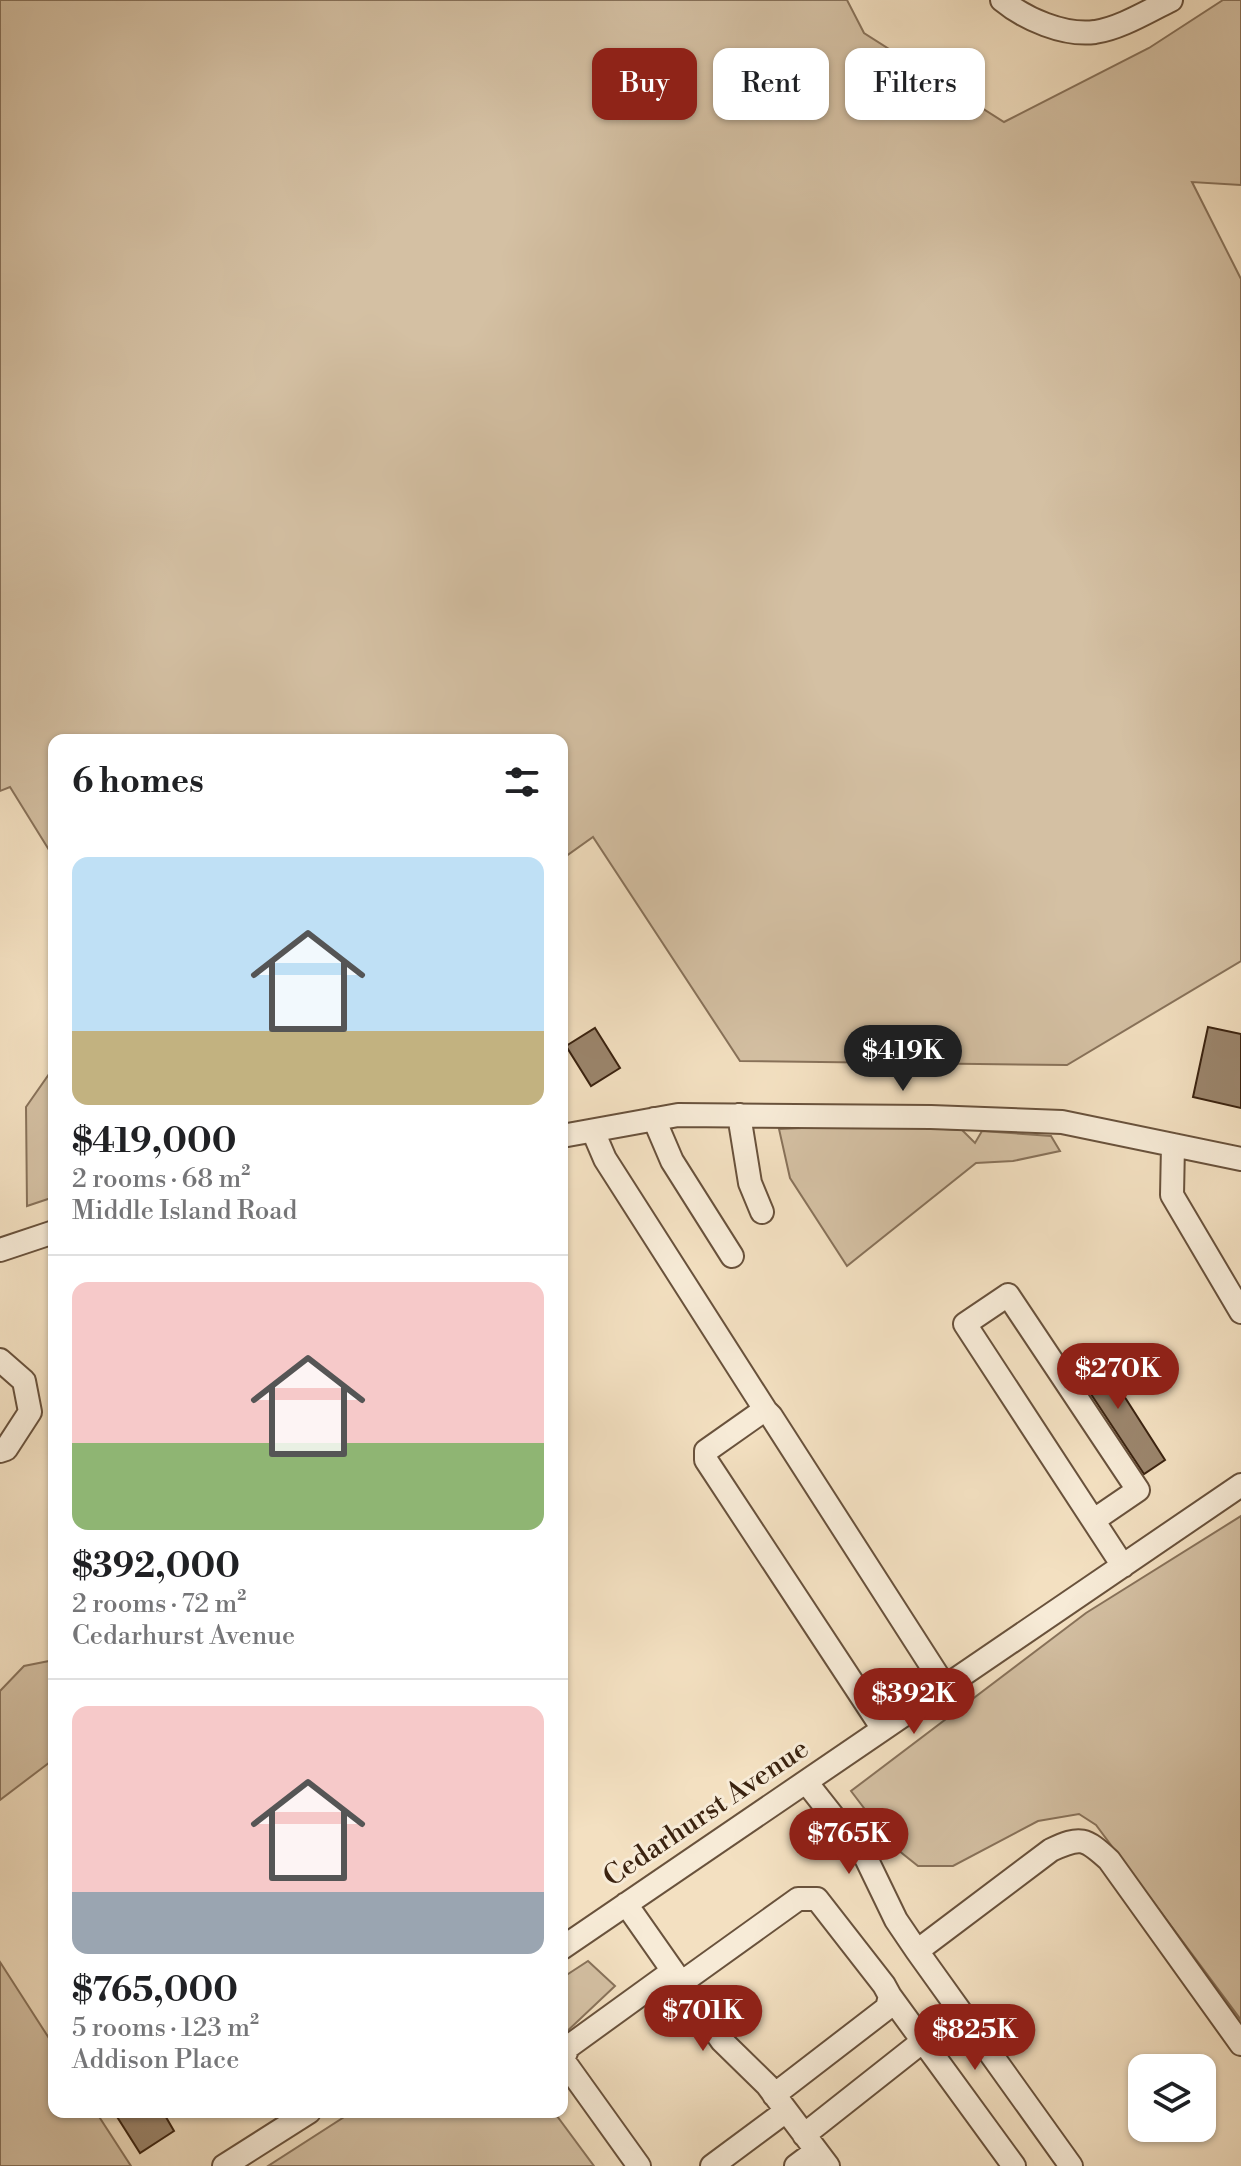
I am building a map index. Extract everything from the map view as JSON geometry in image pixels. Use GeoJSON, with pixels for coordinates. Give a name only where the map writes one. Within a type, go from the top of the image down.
{"type":"FeatureCollection","features":[{"type":"Feature","properties":{"kind":"street"},"geometry":{"type":"LineString","coordinates":[[1002,0],[1020,14],[1054,27],[1094,32],[1171,0]]}},
{"type":"Feature","properties":{"kind":"street"},"geometry":{"type":"LineString","coordinates":[[568,1135],[678,1115],[1062,1122],[1241,1159]]}},
{"type":"Feature","properties":{"kind":"street"},"geometry":{"type":"LineString","coordinates":[[739,1115],[750,1183],[762,1212]]}},
{"type":"Feature","properties":{"kind":"street"},"geometry":{"type":"LineString","coordinates":[[654,1119],[672,1161],[732,1256]]}},
{"type":"Feature","properties":{"kind":"street"},"geometry":{"type":"LineString","coordinates":[[593,1131],[605,1159],[945,1687]]}},
{"type":"Feature","properties":{"kind":"street"},"geometry":{"type":"LineString","coordinates":[[1173,1145],[1172,1195],[1241,1312]]}},
{"type":"Feature","properties":{"kind":"street"},"geometry":{"type":"LineString","coordinates":[[0,1250],[48,1234]]}},
{"type":"Feature","properties":{"kind":"street"},"geometry":{"type":"LineString","coordinates":[[1094,1520],[1138,1490],[1008,1295],[965,1324],[1123,1566]]}},
{"type":"Feature","properties":{"kind":"street"},"geometry":{"type":"LineString","coordinates":[[0,1360],[24,1381],[30,1412],[6,1449],[0,1451]]}},
{"type":"Feature","properties":{"kind":"street"},"geometry":{"type":"LineString","coordinates":[[766,1411],[706,1451],[706,1460],[883,1729]]}},
{"type":"Feature","properties":{"kind":"street","name":"Cedarhurst Avenue"},"geometry":{"type":"LineString","coordinates":[[568,1944],[1241,1485]]}},
{"type":"Feature","properties":{"kind":"street"},"geometry":{"type":"LineString","coordinates":[[806,1782],[866,1858],[896,1920],[1071,2166]]}},
{"type":"Feature","properties":{"kind":"street"},"geometry":{"type":"LineString","coordinates":[[917,1951],[1051,1850],[1071,1841],[1088,1841],[1109,1860],[1241,2044]]}},
{"type":"Feature","properties":{"kind":"street"},"geometry":{"type":"LineString","coordinates":[[568,2047],[798,1899],[817,1899],[1014,2166]]}},
{"type":"Feature","properties":{"kind":"street"},"geometry":{"type":"LineString","coordinates":[[626,1904],[722,2041],[780,2103],[816,2151]]}},
{"type":"Feature","properties":{"kind":"street"},"geometry":{"type":"LineString","coordinates":[[712,2166],[887,2008],[890,1996]]}},
{"type":"Feature","properties":{"kind":"street"},"geometry":{"type":"LineString","coordinates":[[796,2166],[816,2151],[923,2041]]}},
{"type":"Feature","properties":{"kind":"street"},"geometry":{"type":"LineString","coordinates":[[568,2067],[639,2166]]}},
{"type":"Feature","properties":{"kind":"street"},"geometry":{"type":"LineString","coordinates":[[224,2166],[300,2118]]}},
{"type":"Feature","properties":{"kind":"shaded area"},"geometry":{"type":"Polygon","coordinates":[[[0,0],[847,0],[864,33],[888,48],[845,48],[845,120],[985,120],[985,110],[1004,122],[1149,48],[1223,0],[1241,0],[1241,185],[1192,182],[1241,279],[1241,961],[1067,1065],[740,1061],[593,837],[568,855],[568,734],[48,734],[48,848],[10,787],[0,791],[0,0]]]}},
{"type":"Feature","properties":{"kind":"shaded area"},"geometry":{"type":"Polygon","coordinates":[[[48,1076],[48,1199],[27,1206],[26,1107],[48,1076]]]}},
{"type":"Feature","properties":{"kind":"shaded area"},"geometry":{"type":"Polygon","coordinates":[[[871,1125],[962,1130],[975,1143],[982,1131],[1051,1136],[1060,1151],[1013,1161],[976,1163],[847,1266],[790,1178],[779,1129],[871,1125]]]}},
{"type":"Feature","properties":{"kind":"shaded area"},"geometry":{"type":"Polygon","coordinates":[[[1241,1516],[1241,2020],[1096,1825],[1079,1814],[1038,1821],[953,1866],[918,1866],[893,1846],[851,1791],[1086,1613],[1241,1516]]]}},
{"type":"Feature","properties":{"kind":"shaded area"},"geometry":{"type":"Polygon","coordinates":[[[48,1661],[48,1764],[0,1800],[0,1691],[24,1666],[48,1661]]]}},
{"type":"Feature","properties":{"kind":"shaded area"},"geometry":{"type":"Polygon","coordinates":[[[588,1961],[615,1986],[568,2030],[568,1974],[588,1961]]]}},
{"type":"Feature","properties":{"kind":"shaded area"},"geometry":{"type":"Polygon","coordinates":[[[0,1962],[48,2037],[48,2118],[100,2118],[131,2166],[0,2166],[0,1962]]]}},
{"type":"Feature","properties":{"kind":"shaded area"},"geometry":{"type":"Polygon","coordinates":[[[343,2118],[558,2118],[594,2166],[268,2166],[343,2118]]]}},
{"type":"Feature","properties":{"kind":"building"},"geometry":{"type":"Polygon","coordinates":[[[1208,1027],[1241,1034],[1241,1108],[1193,1097],[1208,1027]]]}},
{"type":"Feature","properties":{"kind":"building"},"geometry":{"type":"Polygon","coordinates":[[[595,1028],[620,1068],[591,1086],[568,1045],[595,1028]]]}},
{"type":"Feature","properties":{"kind":"building"},"geometry":{"type":"Polygon","coordinates":[[[1094,1349],[1165,1460],[1144,1474],[1071,1364],[1094,1349]]]}},
{"type":"Feature","properties":{"kind":"building"},"geometry":{"type":"Polygon","coordinates":[[[118,2118],[166,2118],[174,2131],[140,2153],[118,2118]]]}}]}
